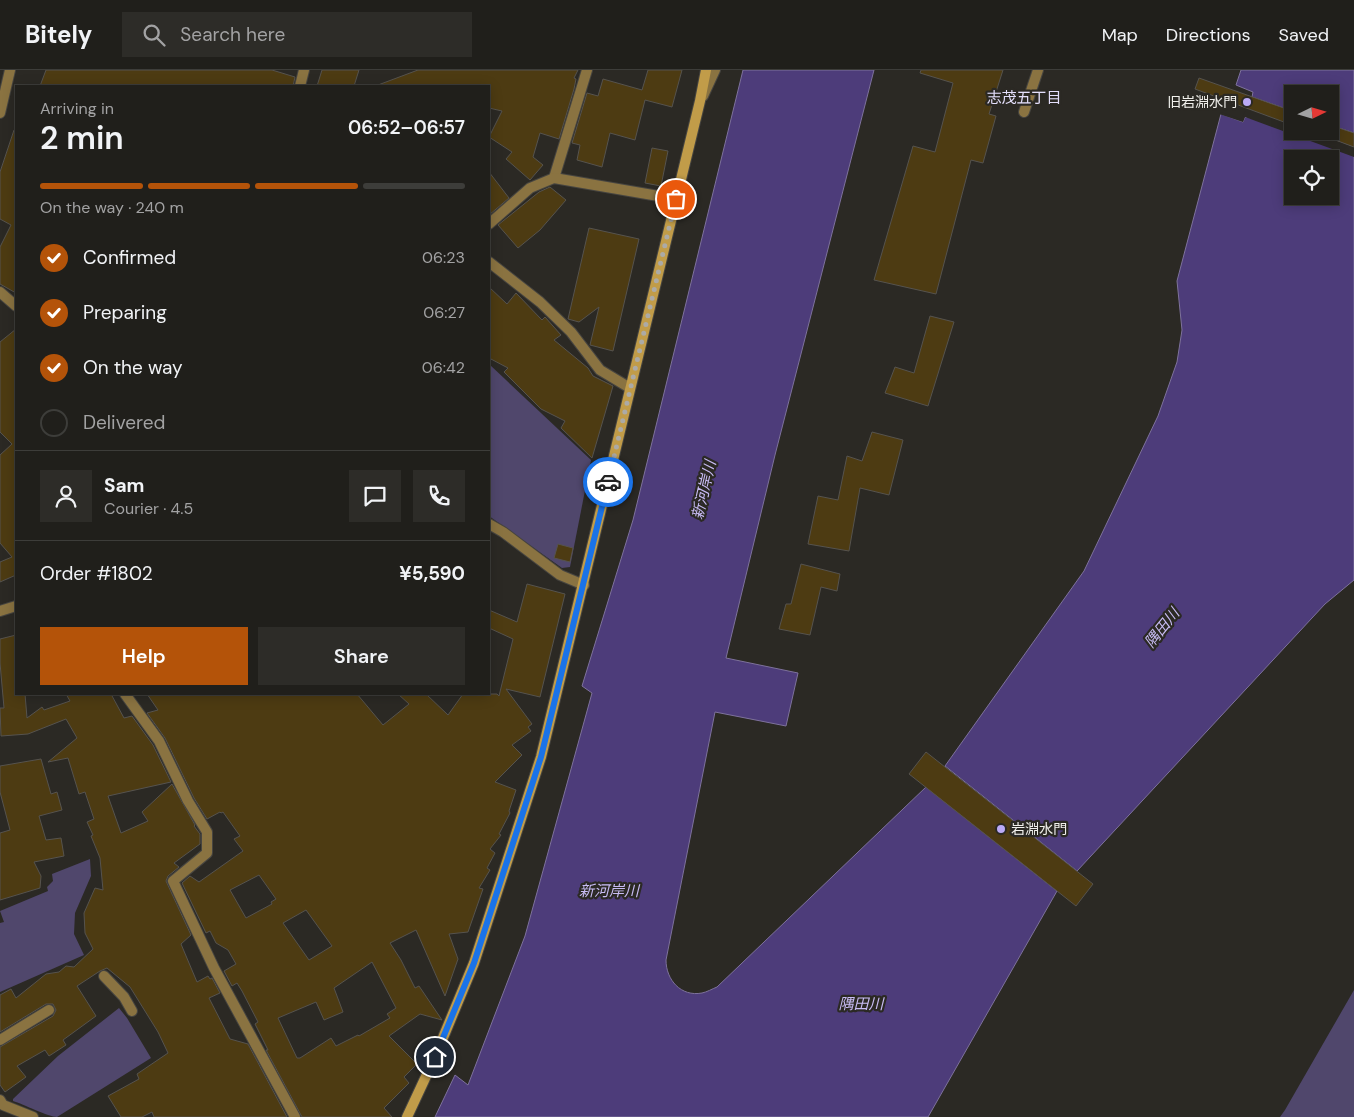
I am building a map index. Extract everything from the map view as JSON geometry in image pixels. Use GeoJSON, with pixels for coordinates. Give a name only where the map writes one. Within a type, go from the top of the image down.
{"type":"FeatureCollection","features":[{"type":"Feature","properties":{"kind":"street"},"geometry":{"type":"LineString","coordinates":[[0,113],[10,70]]}},
{"type":"Feature","properties":{"kind":"street"},"geometry":{"type":"LineString","coordinates":[[300,85],[304,70]]}},
{"type":"Feature","properties":{"kind":"street"},"geometry":{"type":"LineString","coordinates":[[554,178],[587,70]]}},
{"type":"Feature","properties":{"kind":"street"},"geometry":{"type":"LineString","coordinates":[[407,1117],[435,1057],[474,963],[541,757],[584,585],[706,70]]}},
{"type":"Feature","properties":{"kind":"street"},"geometry":{"type":"LineString","coordinates":[[700,101],[716,70]]}},
{"type":"Feature","properties":{"kind":"street"},"geometry":{"type":"LineString","coordinates":[[1024,112],[1038,70]]}},
{"type":"Feature","properties":{"kind":"street"},"geometry":{"type":"LineString","coordinates":[[490,223],[530,188],[554,178],[676,199]]}},
{"type":"Feature","properties":{"kind":"street"},"geometry":{"type":"LineString","coordinates":[[490,263],[540,302],[571,332],[600,370],[630,388]]}},
{"type":"Feature","properties":{"kind":"street"},"geometry":{"type":"LineString","coordinates":[[0,292],[15,305]]}},
{"type":"Feature","properties":{"kind":"street"},"geometry":{"type":"LineString","coordinates":[[490,525],[560,575],[584,585]]}},
{"type":"Feature","properties":{"kind":"street"},"geometry":{"type":"LineString","coordinates":[[0,611],[15,606]]}},
{"type":"Feature","properties":{"kind":"street"},"geometry":{"type":"LineString","coordinates":[[126,695],[159,741],[188,801],[207,832],[207,853],[172,881],[214,968],[296,1117]]}},
{"type":"Feature","properties":{"kind":"street"},"geometry":{"type":"LineString","coordinates":[[104,976],[124,997],[132,1011]]}},
{"type":"Feature","properties":{"kind":"street"},"geometry":{"type":"LineString","coordinates":[[0,1040],[49,1010]]}},
{"type":"Feature","properties":{"kind":"street"},"geometry":{"type":"LineString","coordinates":[[0,1100],[3,1105],[33,1117]]}},
{"type":"Feature","properties":{"kind":"shaded area"},"geometry":{"type":"Polygon","coordinates":[[[490,365],[591,460],[570,567],[562,568],[490,517],[490,365]]]}},
{"type":"Feature","properties":{"kind":"shaded area"},"geometry":{"type":"Polygon","coordinates":[[[90,859],[91,876],[75,913],[74,934],[84,955],[0,992],[0,923],[4,922],[0,911],[48,891],[47,887],[53,881],[52,874],[90,859]]]}},
{"type":"Feature","properties":{"kind":"shaded area"},"geometry":{"type":"Polygon","coordinates":[[[1354,990],[1354,1117],[1280,1117],[1285,1110],[1354,990]]]}},
{"type":"Feature","properties":{"kind":"shaded area"},"geometry":{"type":"Polygon","coordinates":[[[119,1008],[151,1058],[57,1117],[13,1101],[58,1056],[119,1008]]]}},
{"type":"Feature","properties":{"kind":"water"},"geometry":{"type":"Polygon","coordinates":[[[743,70],[874,70],[775,455],[726,658],[798,673],[786,726],[715,712],[666,960],[669,974],[676,986],[681,990],[694,994],[717,987],[926,787],[1057,891],[928,1117],[435,1117],[455,1075],[468,1085],[525,936],[592,693],[582,686],[633,520],[743,70]]]}},
{"type":"Feature","properties":{"kind":"water"},"geometry":{"type":"Polygon","coordinates":[[[1241,70],[1354,70],[1354,133],[1339,128],[1339,85],[1284,85],[1284,108],[1252,97],[1253,92],[1236,85],[1241,70]]]}},
{"type":"Feature","properties":{"kind":"water","name":"隅田川"},"geometry":{"type":"Polygon","coordinates":[[[1221,114],[1243,122],[1245,117],[1284,124],[1284,140],[1335,140],[1354,147],[1354,580],[1325,604],[1077,871],[945,766],[1084,571],[1158,416],[1177,362],[1182,330],[1177,281],[1221,114]]]}},
{"type":"Feature","properties":{"kind":"pier"},"geometry":{"type":"Polygon","coordinates":[[[1247,108],[1284,122],[1284,131],[1245,117],[1243,122],[1219,114],[1221,112],[1241,119],[1247,108]]]}},
{"type":"Feature","properties":{"kind":"pier"},"geometry":{"type":"Polygon","coordinates":[[[1308,140],[1335,140],[1354,147],[1354,157],[1308,140]]]}},
{"type":"Feature","properties":{"kind":"building"},"geometry":{"type":"Polygon","coordinates":[[[46,70],[272,70],[295,77],[293,85],[40,85],[46,70]]]}},
{"type":"Feature","properties":{"kind":"building"},"geometry":{"type":"Polygon","coordinates":[[[322,70],[359,70],[354,85],[317,85],[322,70]]]}},
{"type":"Feature","properties":{"kind":"building"},"geometry":{"type":"Polygon","coordinates":[[[418,70],[578,70],[574,78],[576,79],[574,89],[559,139],[540,133],[533,157],[543,165],[530,180],[506,159],[512,152],[490,138],[502,111],[490,108],[490,85],[378,85],[418,70]]]}},
{"type":"Feature","properties":{"kind":"building"},"geometry":{"type":"Polygon","coordinates":[[[648,70],[682,70],[672,107],[645,100],[635,140],[610,133],[602,167],[577,160],[580,145],[572,143],[587,93],[598,96],[603,79],[642,90],[648,70]]]}},
{"type":"Feature","properties":{"kind":"building"},"geometry":{"type":"Polygon","coordinates":[[[921,70],[1003,70],[989,114],[996,116],[983,163],[971,160],[936,294],[874,280],[913,146],[935,152],[953,83],[920,73],[921,70]]]}},
{"type":"Feature","properties":{"kind":"building","name":"旧岩淵水門"},"geometry":{"type":"Polygon","coordinates":[[[1199,78],[1284,108],[1284,122],[1195,89],[1199,78]]]}},
{"type":"Feature","properties":{"kind":"building"},"geometry":{"type":"Polygon","coordinates":[[[1339,128],[1354,133],[1354,147],[1335,140],[1339,140],[1339,128]]]}},
{"type":"Feature","properties":{"kind":"building"},"geometry":{"type":"Polygon","coordinates":[[[15,130],[15,292],[0,284],[0,247],[11,225],[0,219],[0,172],[15,130]]]}},
{"type":"Feature","properties":{"kind":"building"},"geometry":{"type":"Polygon","coordinates":[[[652,148],[668,151],[661,186],[645,183],[652,148]]]}},
{"type":"Feature","properties":{"kind":"building"},"geometry":{"type":"Polygon","coordinates":[[[490,173],[509,198],[490,214],[490,173]]]}},
{"type":"Feature","properties":{"kind":"building"},"geometry":{"type":"Polygon","coordinates":[[[550,187],[566,200],[540,230],[518,248],[498,225],[539,192],[550,187]]]}},
{"type":"Feature","properties":{"kind":"building"},"geometry":{"type":"Polygon","coordinates":[[[589,228],[639,239],[613,351],[590,345],[599,307],[579,322],[568,319],[589,228]]]}},
{"type":"Feature","properties":{"kind":"building"},"geometry":{"type":"Polygon","coordinates":[[[490,288],[507,304],[516,293],[542,320],[545,317],[561,335],[554,340],[588,368],[593,376],[613,386],[592,458],[561,428],[565,421],[541,409],[504,372],[508,368],[490,359],[490,288]]]}},
{"type":"Feature","properties":{"kind":"building"},"geometry":{"type":"Polygon","coordinates":[[[930,316],[954,322],[928,406],[885,393],[895,367],[914,373],[930,316]]]}},
{"type":"Feature","properties":{"kind":"building"},"geometry":{"type":"Polygon","coordinates":[[[15,330],[15,575],[0,582],[0,562],[12,557],[0,543],[0,455],[12,444],[0,432],[0,342],[15,330]]]}},
{"type":"Feature","properties":{"kind":"building"},"geometry":{"type":"Polygon","coordinates":[[[872,432],[903,440],[889,495],[860,488],[849,551],[808,544],[818,496],[838,500],[847,456],[862,461],[872,432]]]}},
{"type":"Feature","properties":{"kind":"building"},"geometry":{"type":"Polygon","coordinates":[[[558,544],[573,548],[570,562],[554,558],[558,544]]]}},
{"type":"Feature","properties":{"kind":"building"},"geometry":{"type":"Polygon","coordinates":[[[801,564],[840,574],[837,591],[821,587],[810,635],[779,629],[786,604],[791,604],[801,564]]]}},
{"type":"Feature","properties":{"kind":"building"},"geometry":{"type":"Polygon","coordinates":[[[527,584],[565,594],[540,697],[506,689],[532,724],[528,727],[531,731],[512,745],[522,755],[495,782],[516,790],[510,813],[499,834],[501,835],[490,849],[495,853],[487,868],[490,870],[479,888],[483,889],[468,932],[449,934],[458,959],[445,996],[416,930],[390,943],[415,988],[419,986],[442,1020],[420,1014],[389,1036],[417,1064],[404,1077],[409,1083],[384,1108],[392,1117],[302,1117],[266,1050],[268,1050],[255,1024],[258,1022],[242,991],[237,983],[232,986],[224,971],[236,964],[228,950],[216,943],[210,931],[206,933],[182,883],[190,876],[199,882],[243,851],[234,839],[240,836],[223,812],[207,819],[194,798],[165,738],[147,713],[158,710],[148,695],[358,695],[383,725],[409,704],[399,695],[427,695],[448,715],[462,695],[497,694],[499,696],[513,639],[490,628],[490,610],[517,622],[527,584]],[[259,875],[230,890],[246,918],[272,904],[271,902],[276,899],[259,875]],[[306,910],[283,923],[309,960],[332,946],[306,910]],[[372,962],[334,988],[343,1012],[324,1020],[316,1002],[278,1018],[297,1058],[300,1058],[331,1038],[336,1046],[359,1036],[390,1018],[387,1014],[396,1008],[372,962]]]}},
{"type":"Feature","properties":{"kind":"building"},"geometry":{"type":"Polygon","coordinates":[[[15,635],[15,695],[25,695],[27,718],[42,707],[44,710],[70,701],[67,695],[112,695],[124,718],[132,716],[153,745],[171,782],[108,796],[121,833],[148,821],[142,812],[172,784],[200,834],[200,844],[174,863],[179,867],[168,876],[166,881],[191,935],[181,944],[197,982],[208,976],[210,979],[212,978],[220,993],[209,998],[230,1039],[248,1044],[287,1117],[154,1117],[152,1112],[142,1117],[121,1117],[108,1096],[139,1079],[137,1074],[168,1053],[158,1032],[130,987],[107,968],[77,986],[96,1016],[63,1040],[66,1045],[49,1056],[45,1050],[17,1066],[26,1077],[5,1092],[0,1085],[0,1047],[53,1016],[56,1010],[53,1004],[46,1004],[0,1032],[0,995],[11,989],[16,998],[46,974],[59,972],[66,966],[74,967],[93,949],[85,933],[84,913],[95,888],[103,890],[100,858],[87,822],[94,819],[85,792],[79,794],[68,758],[48,762],[77,738],[66,719],[28,734],[1,736],[0,708],[4,708],[0,639],[15,635]]]}},
{"type":"Feature","properties":{"kind":"building","name":"岩淵水門"},"geometry":{"type":"Polygon","coordinates":[[[926,752],[1093,884],[1076,906],[909,774],[926,752]]]}},
{"type":"Feature","properties":{"kind":"building"},"geometry":{"type":"Polygon","coordinates":[[[41,759],[51,794],[57,792],[62,810],[39,816],[46,840],[61,838],[64,856],[34,862],[41,876],[40,888],[0,900],[0,833],[10,830],[0,792],[0,766],[41,759]]]}},
{"type":"Feature","properties":{"kind":"way so far"},"geometry":{"type":"LineString","coordinates":[[608,482],[676,199]]}},
{"type":"Feature","properties":{"kind":"place","name":"旧岩淵水門"},"geometry":{"type":"Point","coordinates":[1247,102]}},
{"type":"Feature","properties":{"kind":"place","name":"岩淵水門"},"geometry":{"type":"Point","coordinates":[1001,829]}},
{"type":"Feature","properties":{"kind":"district","name":"志茂五丁目"},"geometry":{"type":"Point","coordinates":[1024,98]}},
{"type":"Feature","properties":{"kind":"route"},"geometry":{"type":"LineString","coordinates":[[435,1057],[474,963],[541,757],[608,482]]}},
{"type":"Feature","properties":{"kind":"water label","name":"新河岸川"},"geometry":{"type":"Point","coordinates":[704,490]}},
{"type":"Feature","properties":{"kind":"water label","name":"新河岸川"},"geometry":{"type":"Point","coordinates":[609,891]}}]}
